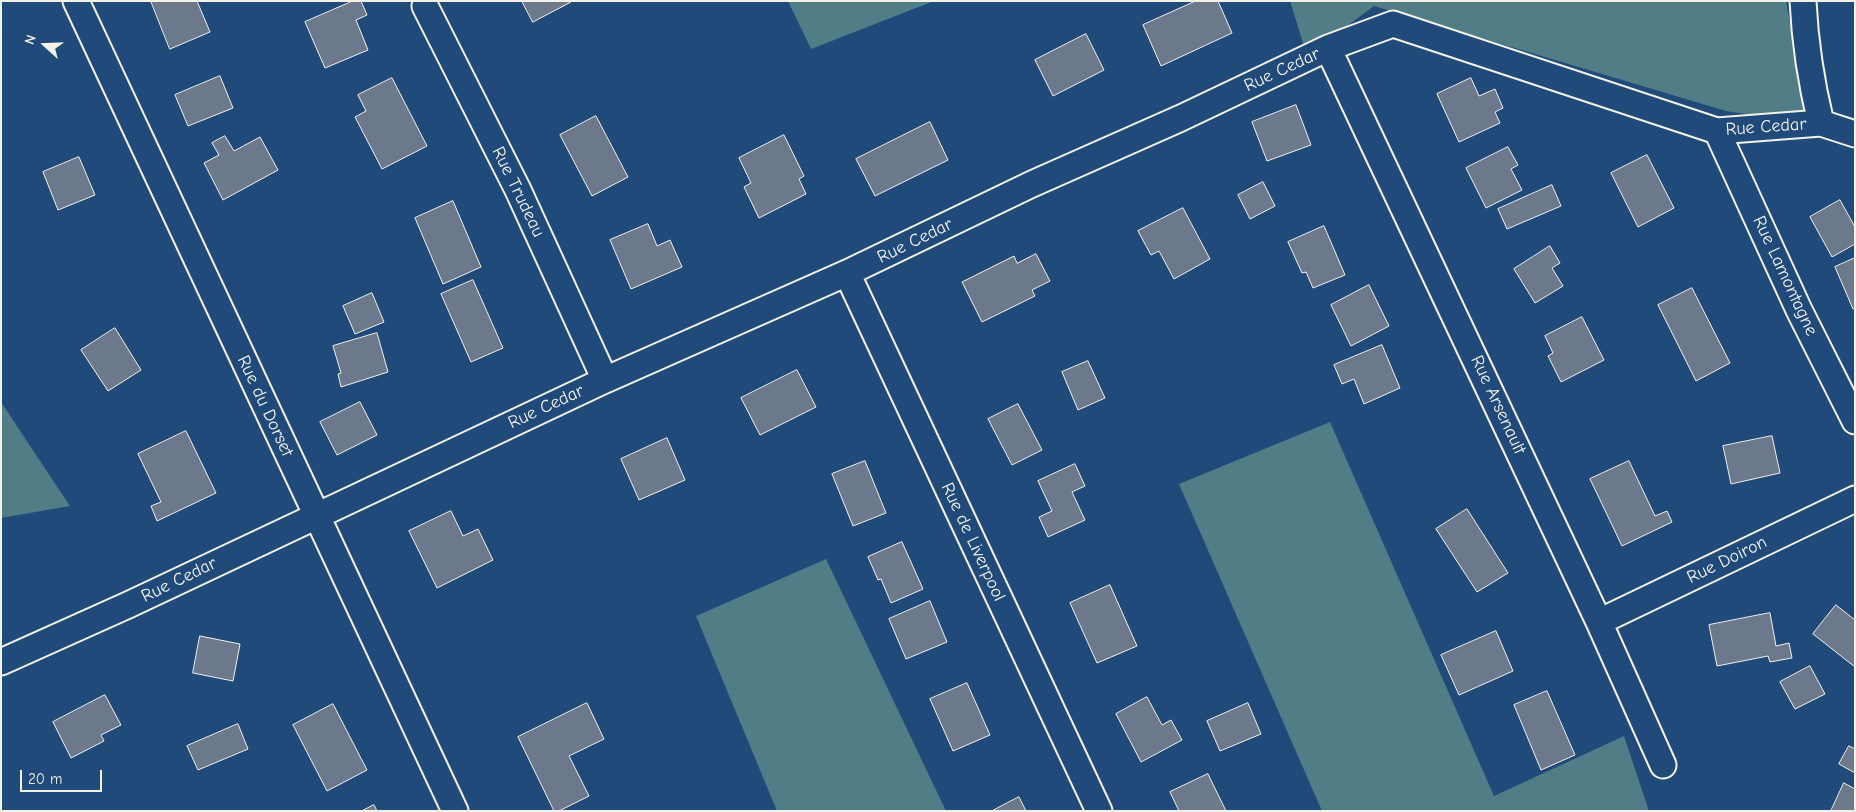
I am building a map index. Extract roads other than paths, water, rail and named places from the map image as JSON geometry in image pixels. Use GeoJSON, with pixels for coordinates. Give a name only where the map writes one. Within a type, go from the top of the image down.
{"type":"FeatureCollection","features":[{"type":"Feature","properties":{"kind":"street","name":"Rue du Dorset"},"geometry":{"type":"LineString","coordinates":[[76,1],[455,811]]}},
{"type":"Feature","properties":{"kind":"street"},"geometry":{"type":"LineString","coordinates":[[1803,1],[1804,26],[1812,85],[1820,122]]}},
{"type":"Feature","properties":{"kind":"street","name":"Rue Trudeau"},"geometry":{"type":"LineString","coordinates":[[425,6],[518,190],[605,380]]}},
{"type":"Feature","properties":{"kind":"street","name":"Rue Cedar"},"geometry":{"type":"LineString","coordinates":[[1,662],[128,605],[316,514],[605,380],[847,273],[1032,184],[1181,118],[1328,48],[1393,24],[1717,130],[1820,122],[1855,134]]}},
{"type":"Feature","properties":{"kind":"street","name":"Rue Arsenault"},"geometry":{"type":"LineString","coordinates":[[1328,48],[1599,622],[1663,765]]}},
{"type":"Feature","properties":{"kind":"street","name":"Rue Lamontagne"},"geometry":{"type":"LineString","coordinates":[[1717,130],[1799,310],[1855,421]]}},
{"type":"Feature","properties":{"kind":"street","name":"Rue de Liverpool"},"geometry":{"type":"LineString","coordinates":[[847,273],[1100,811]]}},
{"type":"Feature","properties":{"kind":"street","name":"Rue Doiron"},"geometry":{"type":"LineString","coordinates":[[1599,622],[1855,499]]}}]}
